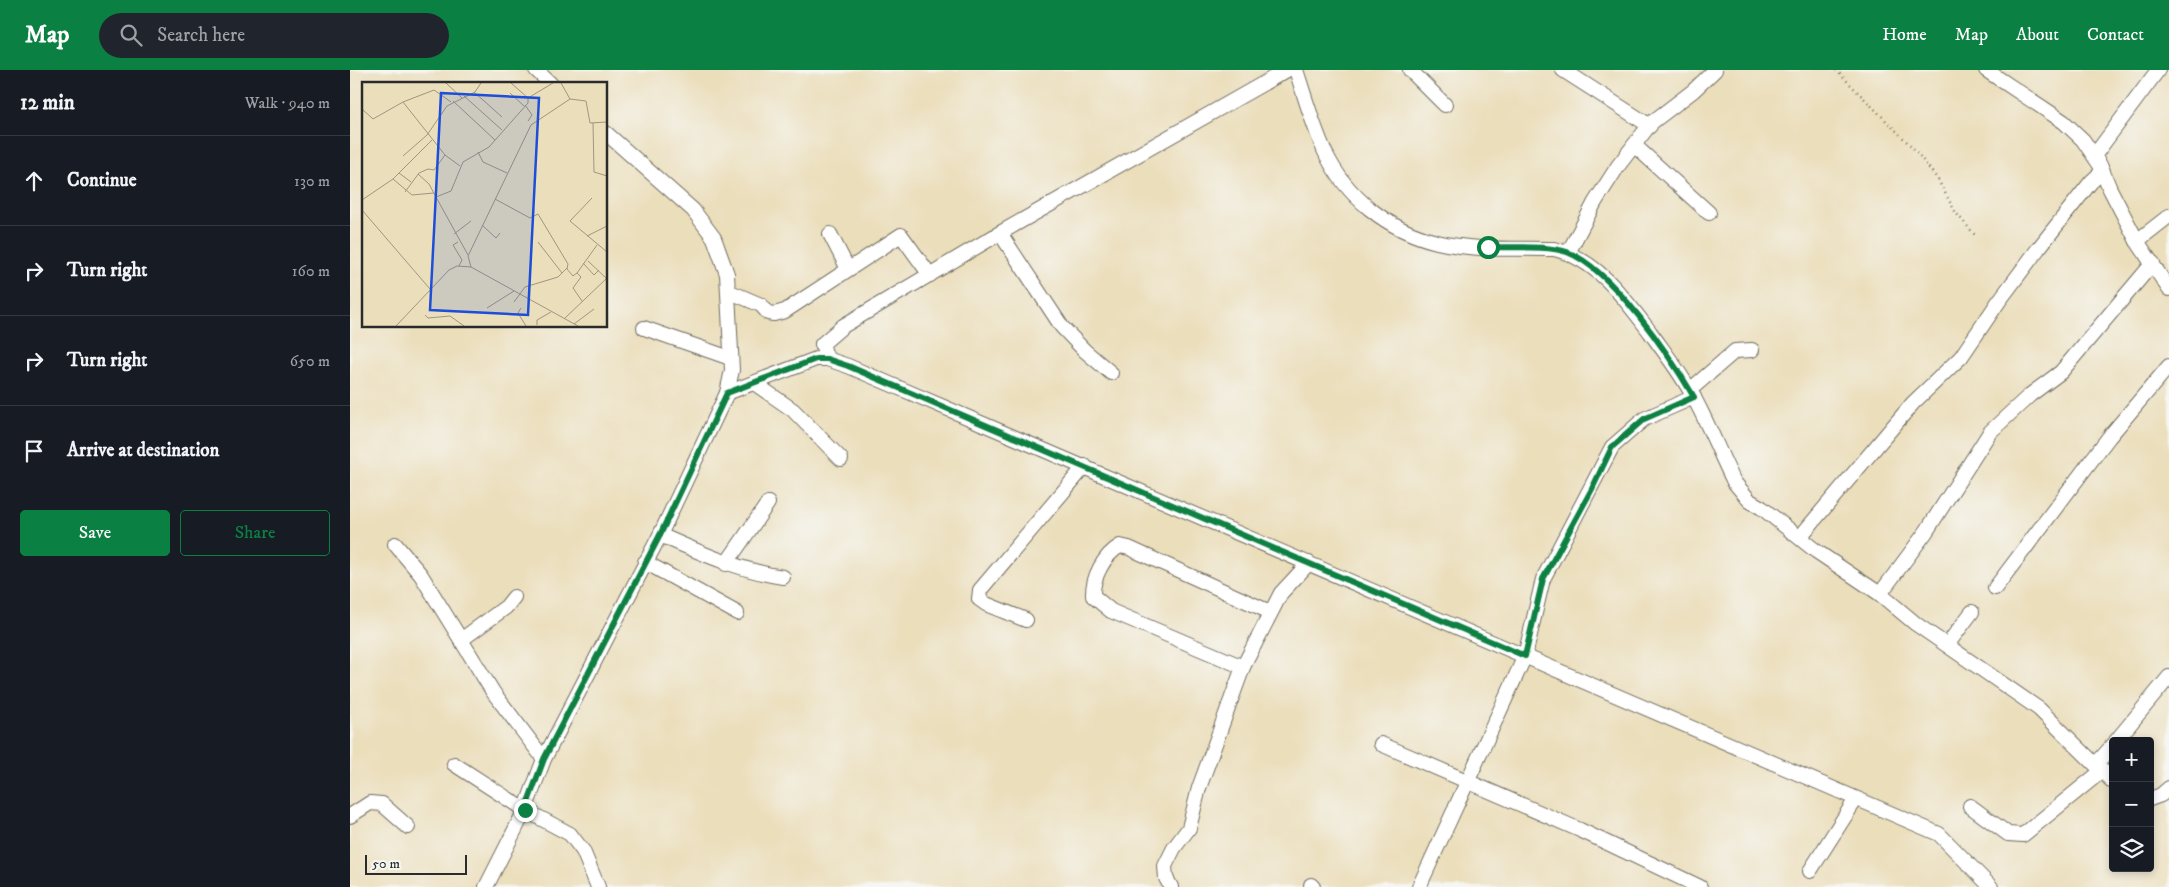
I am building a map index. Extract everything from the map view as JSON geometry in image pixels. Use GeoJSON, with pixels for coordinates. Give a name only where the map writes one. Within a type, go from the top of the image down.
{"type":"FeatureCollection","features":[{"type":"Feature","properties":{"kind":"street"},"geometry":{"type":"LineString","coordinates":[[536,70],[549,82]]}},
{"type":"Feature","properties":{"kind":"street"},"geometry":{"type":"LineString","coordinates":[[827,359],[822,344],[830,336],[1000,233],[1287,70]]}},
{"type":"Feature","properties":{"kind":"street"},"geometry":{"type":"LineString","coordinates":[[1296,70],[1325,152],[1352,194],[1392,225],[1414,235],[1458,246],[1554,249],[1568,252],[1601,276],[1627,301],[1670,359],[1692,394],[1734,482],[1742,494],[1816,551],[1880,594],[1916,624],[2039,709],[2109,778]]}},
{"type":"Feature","properties":{"kind":"street"},"geometry":{"type":"LineString","coordinates":[[1410,70],[1445,105]]}},
{"type":"Feature","properties":{"kind":"street"},"geometry":{"type":"LineString","coordinates":[[1563,70],[1650,126]]}},
{"type":"Feature","properties":{"kind":"street"},"geometry":{"type":"LineString","coordinates":[[1568,252],[1595,202],[1634,145],[1650,126],[1693,91],[1715,70]]}},
{"type":"Feature","properties":{"kind":"street"},"geometry":{"type":"LineString","coordinates":[[1986,70],[2064,122],[2083,140],[2103,171],[2110,189],[2137,241],[2169,289]]}},
{"type":"Feature","properties":{"kind":"street"},"geometry":{"type":"LineString","coordinates":[[2094,156],[2158,70]]}},
{"type":"Feature","properties":{"kind":"street"},"geometry":{"type":"LineString","coordinates":[[486,887],[525,810],[544,759],[660,535],[727,393],[732,370],[728,274],[714,238],[693,210],[608,135]]}},
{"type":"Feature","properties":{"kind":"street"},"geometry":{"type":"LineString","coordinates":[[1634,145],[1709,212]]}},
{"type":"Feature","properties":{"kind":"street"},"geometry":{"type":"LineString","coordinates":[[1800,537],[1913,403],[1961,357],[2032,256],[2091,182],[2103,171]]}},
{"type":"Feature","properties":{"kind":"street"},"geometry":{"type":"LineString","coordinates":[[2137,241],[2169,216]]}},
{"type":"Feature","properties":{"kind":"street"},"geometry":{"type":"LineString","coordinates":[[1000,233],[1062,327],[1085,351],[1111,373]]}},
{"type":"Feature","properties":{"kind":"street"},"geometry":{"type":"LineString","coordinates":[[830,234],[848,269]]}},
{"type":"Feature","properties":{"kind":"street"},"geometry":{"type":"LineString","coordinates":[[728,291],[761,305],[768,313],[774,314],[785,311],[901,235],[930,275]]}},
{"type":"Feature","properties":{"kind":"street"},"geometry":{"type":"LineString","coordinates":[[1880,594],[1931,524],[1990,432],[2030,395],[2061,372],[2153,263]]}},
{"type":"Feature","properties":{"kind":"street"},"geometry":{"type":"LineString","coordinates":[[644,328],[730,358]]}},
{"type":"Feature","properties":{"kind":"street"},"geometry":{"type":"LineString","coordinates":[[1419,887],[1525,656],[1543,579],[1592,489],[1612,447],[1644,419],[1692,394],[1735,351],[1752,350]]}},
{"type":"Feature","properties":{"kind":"street"},"geometry":{"type":"LineString","coordinates":[[727,393],[816,359],[827,359],[848,366],[1085,466],[1856,800],[1939,834],[1991,887]]}},
{"type":"Feature","properties":{"kind":"street"},"geometry":{"type":"LineString","coordinates":[[1995,588],[2109,437],[2169,366]]}},
{"type":"Feature","properties":{"kind":"street"},"geometry":{"type":"LineString","coordinates":[[754,383],[793,410],[841,459]]}},
{"type":"Feature","properties":{"kind":"street"},"geometry":{"type":"LineString","coordinates":[[1026,620],[986,604],[979,599],[980,590],[1085,466]]}},
{"type":"Feature","properties":{"kind":"street"},"geometry":{"type":"LineString","coordinates":[[726,564],[768,503]]}},
{"type":"Feature","properties":{"kind":"street"},"geometry":{"type":"LineString","coordinates":[[660,535],[726,564],[758,573],[783,577]]}},
{"type":"Feature","properties":{"kind":"street"},"geometry":{"type":"LineString","coordinates":[[395,544],[421,575],[494,692],[544,759]]}},
{"type":"Feature","properties":{"kind":"street"},"geometry":{"type":"LineString","coordinates":[[1243,667],[1111,611],[1093,596],[1096,578],[1107,557],[1120,546],[1270,612]]}},
{"type":"Feature","properties":{"kind":"street"},"geometry":{"type":"LineString","coordinates":[[645,562],[737,612]]}},
{"type":"Feature","properties":{"kind":"street"},"geometry":{"type":"LineString","coordinates":[[1170,887],[1166,878],[1165,866],[1174,848],[1189,828],[1200,788],[1243,667],[1270,612],[1282,593],[1309,563]]}},
{"type":"Feature","properties":{"kind":"street"},"geometry":{"type":"LineString","coordinates":[[462,640],[506,607],[514,597]]}},
{"type":"Feature","properties":{"kind":"street"},"geometry":{"type":"LineString","coordinates":[[1947,645],[1972,612]]}},
{"type":"Feature","properties":{"kind":"street"},"geometry":{"type":"LineString","coordinates":[[2119,737],[2169,677]]}},
{"type":"Feature","properties":{"kind":"street"},"geometry":{"type":"LineString","coordinates":[[1381,744],[1580,830],[1694,885]]}},
{"type":"Feature","properties":{"kind":"street"},"geometry":{"type":"LineString","coordinates":[[1970,806],[2008,834],[2023,835],[2099,767],[2109,751]]}},
{"type":"Feature","properties":{"kind":"street"},"geometry":{"type":"LineString","coordinates":[[454,764],[525,810],[570,834],[583,851],[598,887]]}},
{"type":"Feature","properties":{"kind":"street"},"geometry":{"type":"LineString","coordinates":[[1810,871],[1856,800]]}},
{"type":"Feature","properties":{"kind":"street"},"geometry":{"type":"LineString","coordinates":[[350,816],[370,803],[382,804],[408,827]]}},
{"type":"Feature","properties":{"kind":"path"},"geometry":{"type":"LineString","coordinates":[[1836,70],[1916,151],[1938,180],[1956,213],[1975,235]]}},
{"type":"Feature","properties":{"kind":"route"},"geometry":{"type":"LineString","coordinates":[[525,810],[544,759],[660,535],[727,393],[816,359],[827,359],[848,366],[1525,656],[1543,579],[1592,489],[1612,447],[1644,419],[1694,397],[1670,359],[1627,301],[1583,262],[1568,252],[1554,249],[1488,247]]}}]}
